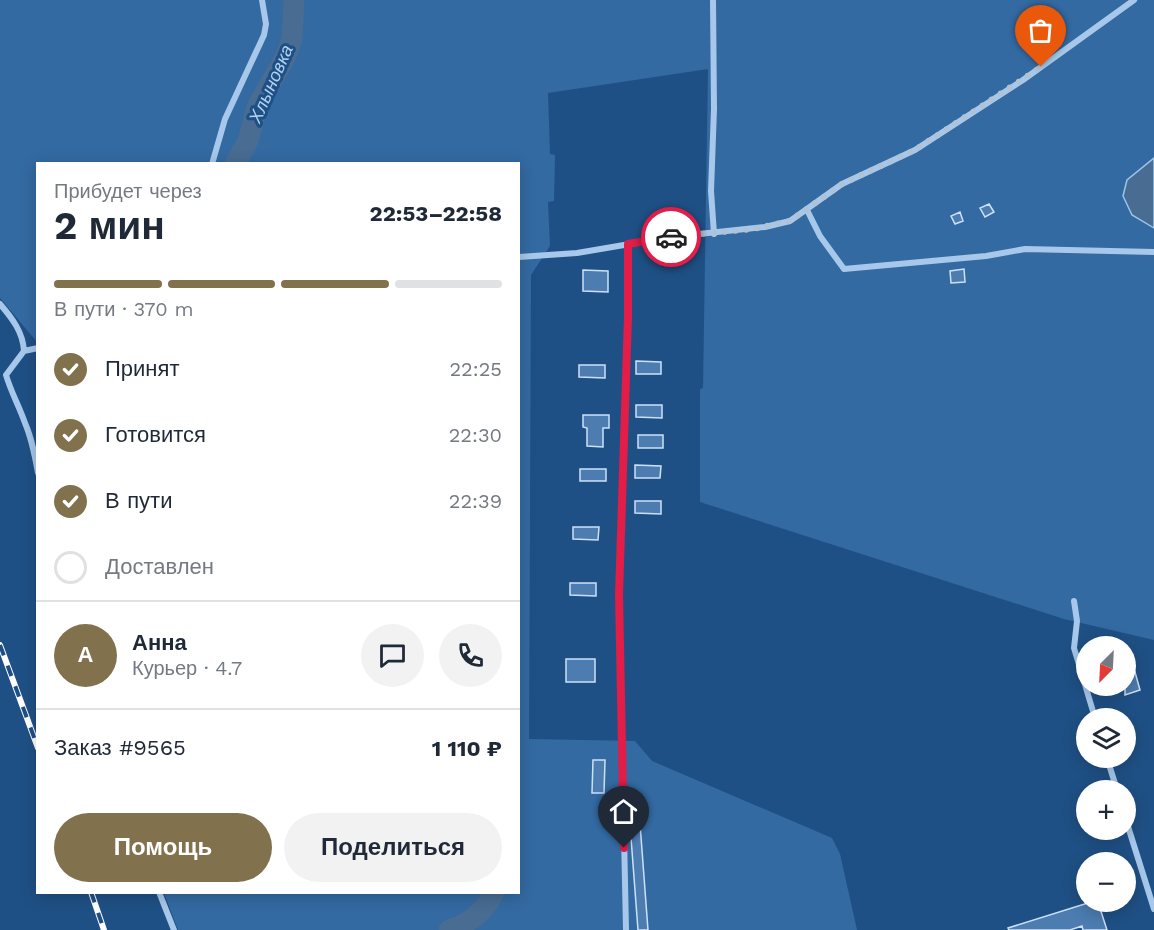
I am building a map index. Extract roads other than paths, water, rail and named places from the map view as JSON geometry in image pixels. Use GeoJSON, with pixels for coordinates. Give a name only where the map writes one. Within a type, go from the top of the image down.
{"type":"FeatureCollection","features":[{"type":"Feature","properties":{"kind":"street"},"geometry":{"type":"LineString","coordinates":[[213,162],[225,119],[264,35],[266,24],[262,0]]}},
{"type":"Feature","properties":{"kind":"street"},"geometry":{"type":"LineString","coordinates":[[713,0],[714,109],[711,191],[714,234]]}},
{"type":"Feature","properties":{"kind":"street"},"geometry":{"type":"LineString","coordinates":[[520,257],[578,253],[671,237],[765,227],[790,221],[842,184],[915,150],[1023,80],[1134,0]]}},
{"type":"Feature","properties":{"kind":"street"},"geometry":{"type":"LineString","coordinates":[[807,210],[820,236],[844,269],[986,256],[1025,249],[1154,252]]}},
{"type":"Feature","properties":{"kind":"street"},"geometry":{"type":"LineString","coordinates":[[626,930],[619,595],[628,316],[628,244]]}},
{"type":"Feature","properties":{"kind":"street"},"geometry":{"type":"LineString","coordinates":[[0,304],[20,332],[24,351]]}},
{"type":"Feature","properties":{"kind":"street"},"geometry":{"type":"LineString","coordinates":[[36,348],[24,351],[6,375],[29,434],[36,464]]}},
{"type":"Feature","properties":{"kind":"street"},"geometry":{"type":"LineString","coordinates":[[1074,601],[1077,621],[1074,648],[1092,708]]}},
{"type":"Feature","properties":{"kind":"street"},"geometry":{"type":"LineString","coordinates":[[1132,840],[1154,909]]}},
{"type":"Feature","properties":{"kind":"street"},"geometry":{"type":"LineString","coordinates":[[160,894],[174,930]]}},
{"type":"Feature","properties":{"kind":"waterway","name":"Хлыновка"},"geometry":{"type":"LineString","coordinates":[[236,162],[248,141],[257,107],[286,56],[292,39],[294,0]]}},
{"type":"Feature","properties":{"kind":"waterway","name":"Хлыновка"},"geometry":{"type":"LineString","coordinates":[[449,930],[476,916],[493,894]]}},
{"type":"Feature","properties":{"kind":"railway"},"geometry":{"type":"LineString","coordinates":[[0,645],[36,743]]}},
{"type":"Feature","properties":{"kind":"railway"},"geometry":{"type":"LineString","coordinates":[[92,894],[104,930]]}}]}
